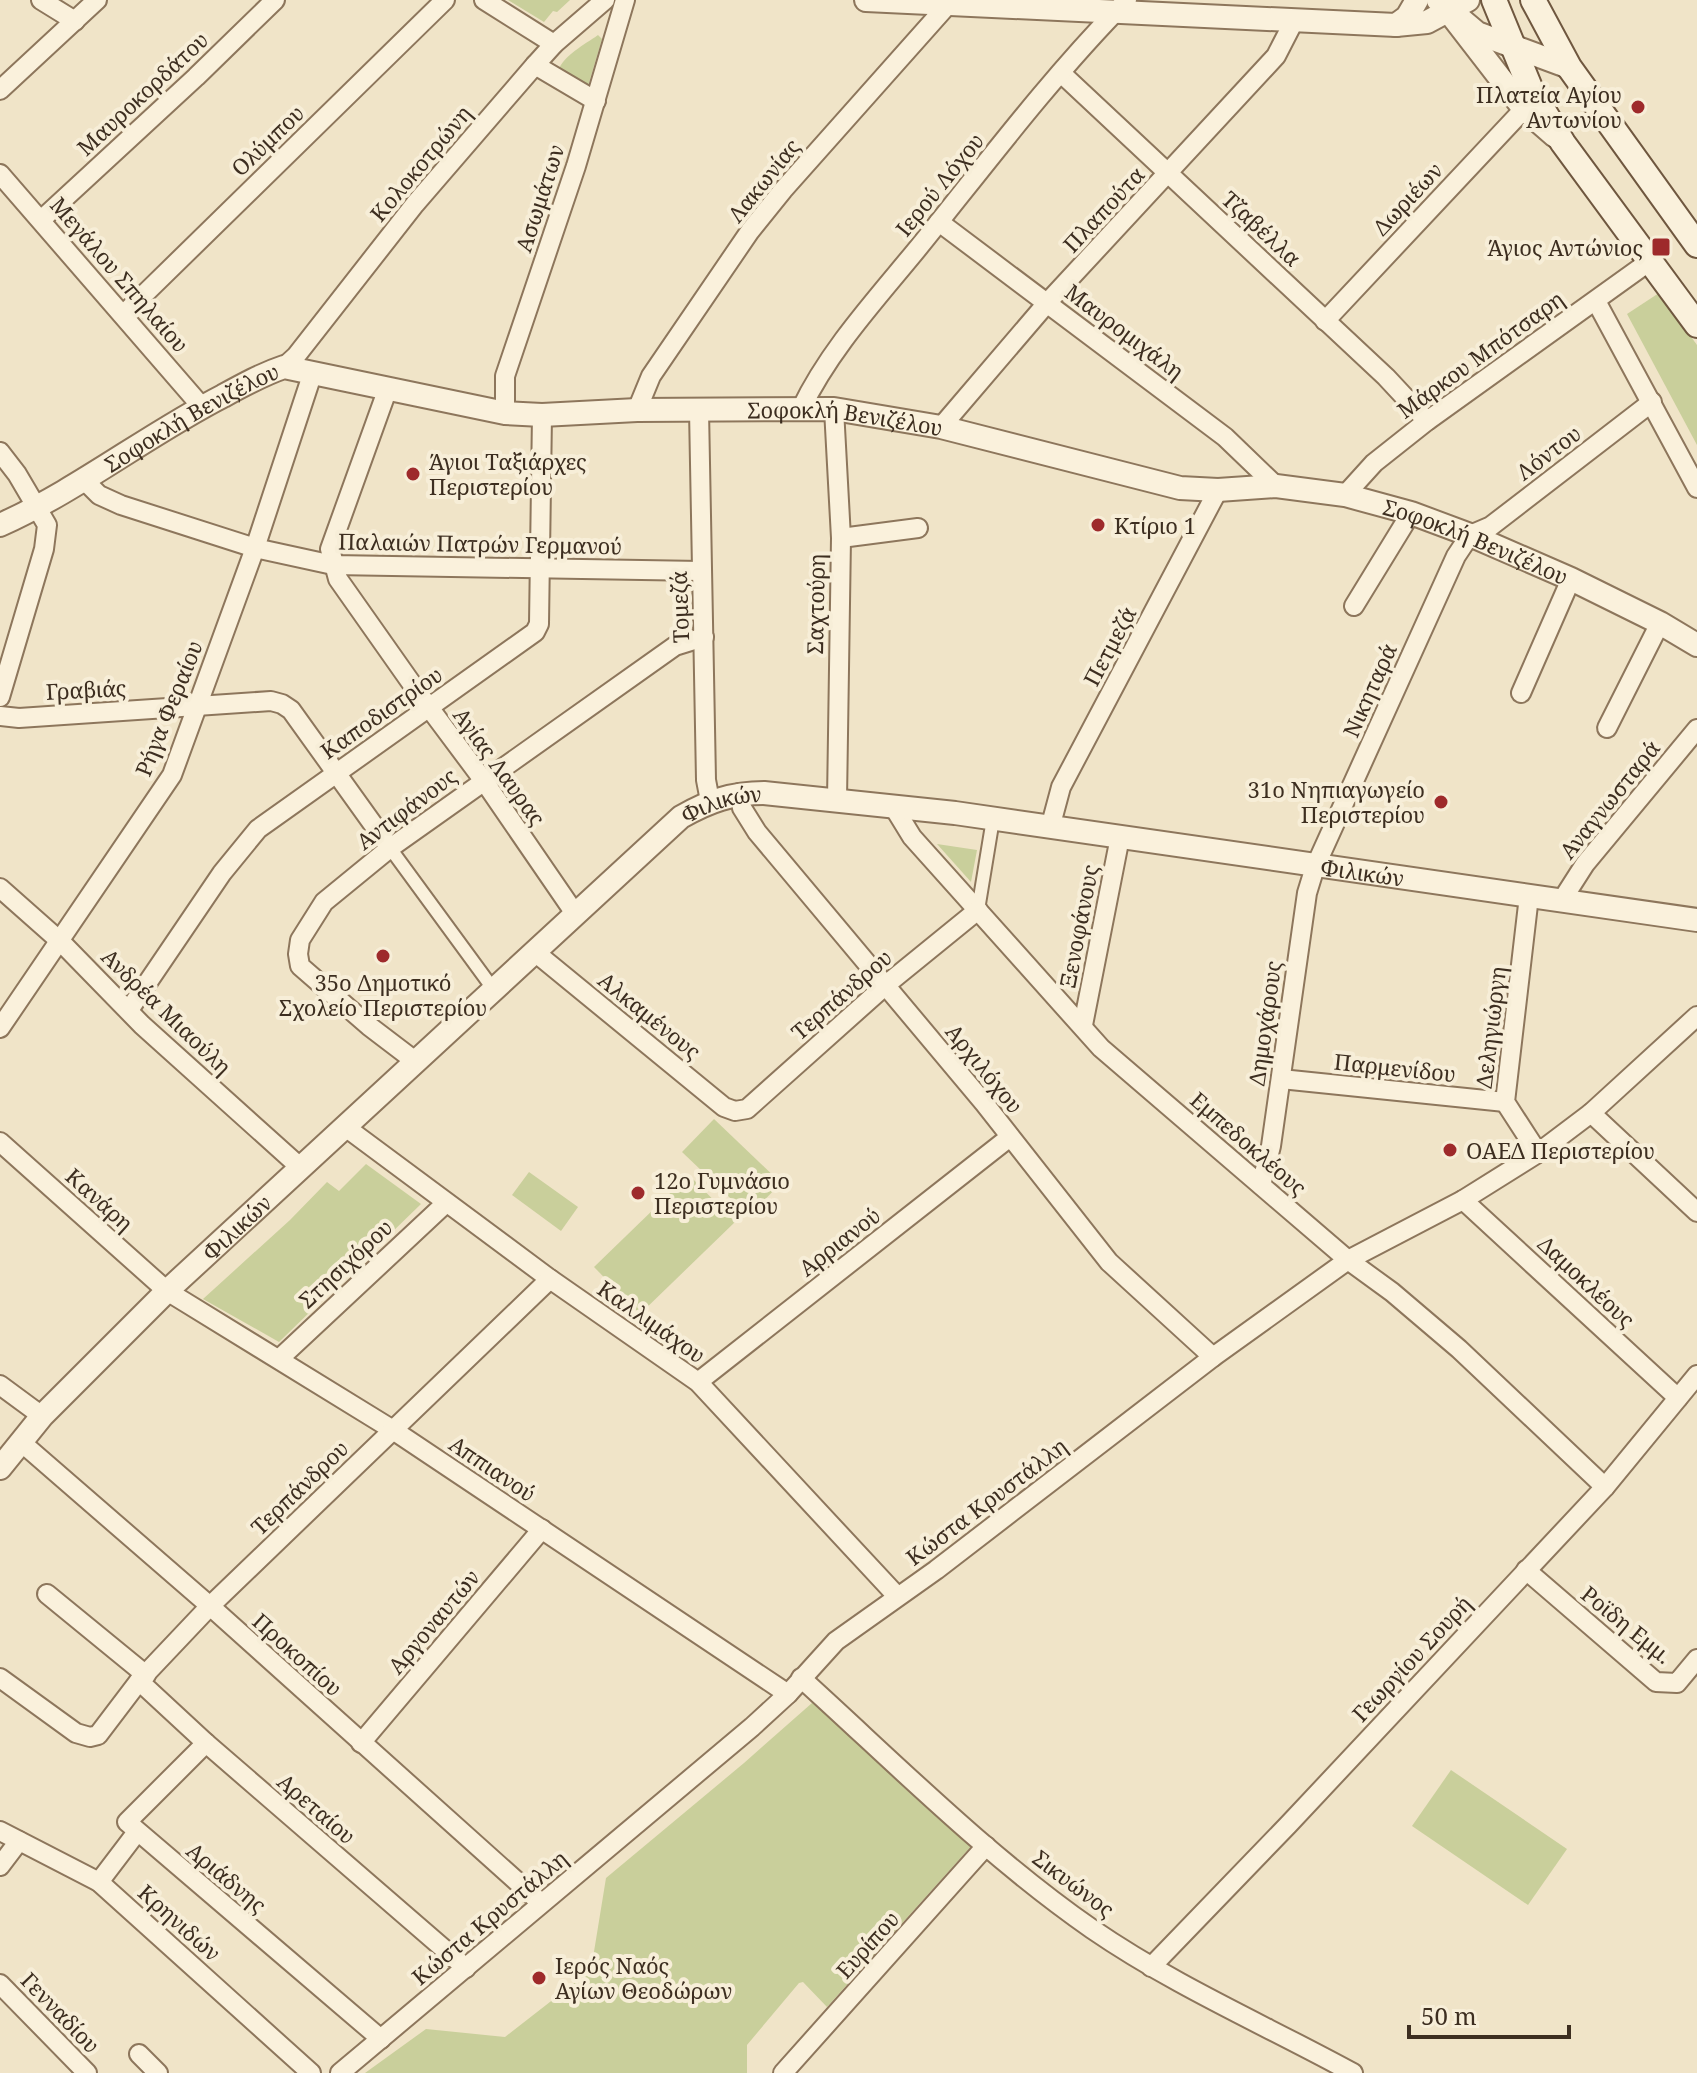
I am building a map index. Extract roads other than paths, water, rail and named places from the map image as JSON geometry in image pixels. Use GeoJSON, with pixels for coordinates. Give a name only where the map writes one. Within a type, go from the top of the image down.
{"type":"FeatureCollection","features":[{"type":"Feature","properties":{"kind":"main road"},"geometry":{"type":"LineString","coordinates":[[1494,0],[1531,90],[1563,143],[1697,325]]}},
{"type":"Feature","properties":{"kind":"main road"},"geometry":{"type":"LineString","coordinates":[[1536,2],[1569,67],[1697,245]]}},
{"type":"Feature","properties":{"kind":"street"},"geometry":{"type":"LineString","coordinates":[[41,0],[75,21]]}},
{"type":"Feature","properties":{"kind":"street"},"geometry":{"type":"LineString","coordinates":[[0,90],[97,0]]}},
{"type":"Feature","properties":{"kind":"street","name":"Μαυροκορδάτου"},"geometry":{"type":"LineString","coordinates":[[41,220],[275,0]]}},
{"type":"Feature","properties":{"kind":"street","name":"Ολύμπου"},"geometry":{"type":"LineString","coordinates":[[124,314],[445,0]]}},
{"type":"Feature","properties":{"kind":"street"},"geometry":{"type":"LineString","coordinates":[[484,0],[554,44]]}},
{"type":"Feature","properties":{"kind":"street","name":"Κολοκοτρώνη"},"geometry":{"type":"LineString","coordinates":[[284,367],[296,356],[415,204],[535,65],[554,44],[605,0]]}},
{"type":"Feature","properties":{"kind":"street","name":"Ασωμάτων"},"geometry":{"type":"LineString","coordinates":[[505,413],[505,376],[596,101],[625,0]]}},
{"type":"Feature","properties":{"kind":"street"},"geometry":{"type":"LineString","coordinates":[[866,0],[1121,6],[1294,21],[1396,25],[1427,22],[1443,6],[1468,0]]}},
{"type":"Feature","properties":{"kind":"street"},"geometry":{"type":"LineString","coordinates":[[1396,25],[1407,17],[1417,0]]}},
{"type":"Feature","properties":{"kind":"street","name":"Λακωνίας"},"geometry":{"type":"LineString","coordinates":[[637,410],[651,376],[750,231],[951,2]]}},
{"type":"Feature","properties":{"kind":"street","name":"Ιερού Λόχου"},"geometry":{"type":"LineString","coordinates":[[801,409],[815,381],[939,222],[1061,73],[1121,6]]}},
{"type":"Feature","properties":{"kind":"street"},"geometry":{"type":"LineString","coordinates":[[1443,6],[1477,33],[1569,67]]}},
{"type":"Feature","properties":{"kind":"street"},"geometry":{"type":"LineString","coordinates":[[1443,6],[1524,109],[1563,143]]}},
{"type":"Feature","properties":{"kind":"street","name":"Πλαπούτα"},"geometry":{"type":"LineString","coordinates":[[941,427],[1047,303],[1276,56],[1294,21]]}},
{"type":"Feature","properties":{"kind":"street"},"geometry":{"type":"LineString","coordinates":[[535,65],[596,101]]}},
{"type":"Feature","properties":{"kind":"street","name":"Τζαβέλλα"},"geometry":{"type":"LineString","coordinates":[[1061,73],[1386,377],[1427,421]]}},
{"type":"Feature","properties":{"kind":"street","name":"Δωριέων"},"geometry":{"type":"LineString","coordinates":[[1325,321],[1524,109]]}},
{"type":"Feature","properties":{"kind":"street","name":"Μεγάλου Σπηλαίου"},"geometry":{"type":"LineString","coordinates":[[0,174],[202,407]]}},
{"type":"Feature","properties":{"kind":"street","name":"Μαυρομιχάλη"},"geometry":{"type":"LineString","coordinates":[[939,222],[1225,437],[1276,486]]}},
{"type":"Feature","properties":{"kind":"street","name":"Μάρκου Μπότσαρη"},"geometry":{"type":"LineString","coordinates":[[1345,495],[1374,463],[1427,421],[1650,261]]}},
{"type":"Feature","properties":{"kind":"street"},"geometry":{"type":"LineString","coordinates":[[1596,301],[1697,488]]}},
{"type":"Feature","properties":{"kind":"street","name":"Σοφοκλή Βενιζέλου"},"geometry":{"type":"LineString","coordinates":[[0,525],[38,508],[202,407],[268,372],[284,367],[505,413],[542,415],[637,410],[834,409],[941,427],[1180,488],[1218,490],[1276,486],[1345,495],[1411,513],[1470,535],[1571,579],[1697,645]]}},
{"type":"Feature","properties":{"kind":"street","name":"Ρήγα Φεραίου"},"geometry":{"type":"LineString","coordinates":[[0,1028],[172,775],[255,548],[313,372]]}},
{"type":"Feature","properties":{"kind":"street"},"geometry":{"type":"LineString","coordinates":[[333,565],[330,549],[388,388]]}},
{"type":"Feature","properties":{"kind":"street","name":"Λόντου"},"geometry":{"type":"LineString","coordinates":[[1470,535],[1491,526],[1652,402]]}},
{"type":"Feature","properties":{"kind":"street","name":"Σαχτούρη"},"geometry":{"type":"LineString","coordinates":[[834,409],[841,538],[837,800]]}},
{"type":"Feature","properties":{"kind":"street","name":"Τομεζά"},"geometry":{"type":"LineString","coordinates":[[699,410],[706,780],[710,801]]}},
{"type":"Feature","properties":{"kind":"street","name":"Καποδιστρίου"},"geometry":{"type":"LineString","coordinates":[[129,1010],[222,873],[258,829],[535,632],[539,624],[542,567],[542,415]]}},
{"type":"Feature","properties":{"kind":"street"},"geometry":{"type":"LineString","coordinates":[[0,452],[47,525],[44,549],[0,697]]}},
{"type":"Feature","properties":{"kind":"street","name":"Παλαιών Πατρών Γερμανού"},"geometry":{"type":"LineString","coordinates":[[83,479],[99,495],[121,505],[255,548],[333,565],[701,571]]}},
{"type":"Feature","properties":{"kind":"street","name":"Πετμεζά"},"geometry":{"type":"LineString","coordinates":[[1050,828],[1061,787],[1218,490]]}},
{"type":"Feature","properties":{"kind":"street"},"geometry":{"type":"LineString","coordinates":[[1354,606],[1411,513]]}},
{"type":"Feature","properties":{"kind":"street"},"geometry":{"type":"LineString","coordinates":[[841,538],[918,528]]}},
{"type":"Feature","properties":{"kind":"street","name":"Νικηταρά"},"geometry":{"type":"LineString","coordinates":[[1315,867],[1450,570],[1470,535]]}},
{"type":"Feature","properties":{"kind":"street","name":"Αγίας Λαυρας"},"geometry":{"type":"LineString","coordinates":[[333,565],[338,579],[576,915]]}},
{"type":"Feature","properties":{"kind":"street"},"geometry":{"type":"LineString","coordinates":[[1521,693],[1571,579]]}},
{"type":"Feature","properties":{"kind":"street"},"geometry":{"type":"LineString","coordinates":[[1607,728],[1660,623]]}},
{"type":"Feature","properties":{"kind":"street","name":"Αντιφάνους"},"geometry":{"type":"LineString","coordinates":[[415,1061],[300,966],[300,940],[324,902],[390,848],[675,646],[704,637]]}},
{"type":"Feature","properties":{"kind":"street","name":"Γραβιάς"},"geometry":{"type":"LineString","coordinates":[[0,716],[19,718],[271,701],[282,704],[291,710],[390,848]]}},
{"type":"Feature","properties":{"kind":"street","name":"Αναγνωσταρά"},"geometry":{"type":"LineString","coordinates":[[1562,900],[1585,864],[1697,729]]}},
{"type":"Feature","properties":{"kind":"street","name":"Φιλικών"},"geometry":{"type":"LineString","coordinates":[[0,1468],[42,1416],[167,1291],[681,817],[710,801],[739,793],[789,794],[893,806],[1697,920]]}},
{"type":"Feature","properties":{"kind":"street","name":"Αρχιλόχου"},"geometry":{"type":"LineString","coordinates":[[739,793],[742,808],[757,832],[887,984],[1109,1262],[1213,1357]]}},
{"type":"Feature","properties":{"kind":"street","name":"Εμπεδοκλέους"},"geometry":{"type":"LineString","coordinates":[[893,806],[912,837],[1101,1048],[1348,1260],[1392,1292],[1459,1349],[1605,1487]]}},
{"type":"Feature","properties":{"kind":"street"},"geometry":{"type":"LineString","coordinates":[[978,910],[993,819]]}},
{"type":"Feature","properties":{"kind":"street","name":"Ξενοφάνους"},"geometry":{"type":"LineString","coordinates":[[1083,1025],[1120,837]]}},
{"type":"Feature","properties":{"kind":"street"},"geometry":{"type":"LineString","coordinates":[[390,848],[494,990]]}},
{"type":"Feature","properties":{"kind":"street","name":"Δημοχάρους"},"geometry":{"type":"LineString","coordinates":[[1261,1185],[1271,1146],[1307,893],[1315,867]]}},
{"type":"Feature","properties":{"kind":"street","name":"Ανδρέα Μιαούλη"},"geometry":{"type":"LineString","coordinates":[[0,888],[61,942],[142,1025],[301,1168]]}},
{"type":"Feature","properties":{"kind":"street","name":"Δεληγιώργη"},"geometry":{"type":"LineString","coordinates":[[1529,896],[1505,1102],[1538,1153]]}},
{"type":"Feature","properties":{"kind":"street","name":"Τερπάνδρου"},"geometry":{"type":"LineString","coordinates":[[735,1111],[747,1109],[887,984],[978,910]]}},
{"type":"Feature","properties":{"kind":"street","name":"Αλκαμένους"},"geometry":{"type":"LineString","coordinates":[[536,953],[724,1107],[735,1111]]}},
{"type":"Feature","properties":{"kind":"street","name":"Κώστα Κρυστάλλη"},"geometry":{"type":"LineString","coordinates":[[340,2073],[630,1831],[788,1694],[836,1641],[936,1570],[1213,1357],[1348,1260],[1463,1200],[1538,1153],[1591,1113],[1697,1016]]}},
{"type":"Feature","properties":{"kind":"street","name":"Παρμενίδου"},"geometry":{"type":"LineString","coordinates":[[1281,1079],[1505,1102]]}},
{"type":"Feature","properties":{"kind":"street"},"geometry":{"type":"LineString","coordinates":[[1591,1113],[1697,1212]]}},
{"type":"Feature","properties":{"kind":"street","name":"Καλλιμάχου"},"geometry":{"type":"LineString","coordinates":[[344,1126],[550,1279],[698,1382],[897,1596]]}},
{"type":"Feature","properties":{"kind":"street","name":"Αρριανού"},"geometry":{"type":"LineString","coordinates":[[698,1382],[1010,1137]]}},
{"type":"Feature","properties":{"kind":"street","name":"Κανάρη"},"geometry":{"type":"LineString","coordinates":[[0,1142],[167,1291]]}},
{"type":"Feature","properties":{"kind":"street","name":"Δαμοκλέους"},"geometry":{"type":"LineString","coordinates":[[1463,1200],[1678,1398]]}},
{"type":"Feature","properties":{"kind":"street","name":"Στησιχόρου"},"geometry":{"type":"LineString","coordinates":[[279,1359],[446,1203]]}},
{"type":"Feature","properties":{"kind":"street","name":"Τερπάνδρου"},"geometry":{"type":"LineString","coordinates":[[0,1678],[76,1733],[90,1737],[98,1735],[143,1678],[210,1606],[550,1279]]}},
{"type":"Feature","properties":{"kind":"street","name":"Αππιανού"},"geometry":{"type":"LineString","coordinates":[[167,1291],[393,1430],[788,1694]]}},
{"type":"Feature","properties":{"kind":"street","name":"Γεωργίου Σουρή"},"geometry":{"type":"LineString","coordinates":[[1151,1967],[1605,1487],[1697,1375]]}},
{"type":"Feature","properties":{"kind":"street"},"geometry":{"type":"LineString","coordinates":[[0,1385],[42,1416]]}},
{"type":"Feature","properties":{"kind":"street","name":"Προκοπίου"},"geometry":{"type":"LineString","coordinates":[[21,1442],[210,1606],[541,1903]]}},
{"type":"Feature","properties":{"kind":"street","name":"Αργοναυτών"},"geometry":{"type":"LineString","coordinates":[[361,1743],[542,1529]]}},
{"type":"Feature","properties":{"kind":"street","name":"Ροϊδη Εμμ."},"geometry":{"type":"LineString","coordinates":[[1526,1570],[1656,1682],[1677,1683],[1697,1659]]}},
{"type":"Feature","properties":{"kind":"street","name":"Αρεταίου"},"geometry":{"type":"LineString","coordinates":[[47,1594],[143,1678],[206,1743],[466,1968]]}},
{"type":"Feature","properties":{"kind":"street","name":"Σικυώνος"},"geometry":{"type":"LineString","coordinates":[[801,1678],[986,1846],[1090,1927],[1207,1999],[1353,2073]]}},
{"type":"Feature","properties":{"kind":"street"},"geometry":{"type":"LineString","coordinates":[[99,1882],[137,1832],[127,1822],[206,1743]]}},
{"type":"Feature","properties":{"kind":"street","name":"Κρηνιδών"},"geometry":{"type":"LineString","coordinates":[[0,1831],[99,1882],[311,2073]]}},
{"type":"Feature","properties":{"kind":"street","name":"Αριάδνης"},"geometry":{"type":"LineString","coordinates":[[137,1832],[381,2039]]}},
{"type":"Feature","properties":{"kind":"street"},"geometry":{"type":"LineString","coordinates":[[0,1866],[19,1841]]}},
{"type":"Feature","properties":{"kind":"street","name":"Ευρίπου"},"geometry":{"type":"LineString","coordinates":[[783,2073],[986,1846]]}},
{"type":"Feature","properties":{"kind":"street","name":"Γενναδίου"},"geometry":{"type":"LineString","coordinates":[[0,1984],[87,2073]]}},
{"type":"Feature","properties":{"kind":"street"},"geometry":{"type":"LineString","coordinates":[[139,2054],[158,2073]]}},
{"type":"Feature","properties":{"kind":"place","name":"Πλατεία Αγίου Αντωνίου"},"geometry":{"type":"Point","coordinates":[1638,107]}},
{"type":"Feature","properties":{"kind":"place","name":"Άγιος Αντώνιος"},"geometry":{"type":"Point","coordinates":[1661,247]}},
{"type":"Feature","properties":{"kind":"place","name":"Άγιοι Ταξιάρχες Περιστερίου"},"geometry":{"type":"Point","coordinates":[413,474]}},
{"type":"Feature","properties":{"kind":"place","name":"Κτίριο 1"},"geometry":{"type":"Point","coordinates":[1098,525]}},
{"type":"Feature","properties":{"kind":"place","name":"31ο Νηπιαγωγείο Περιστερίου"},"geometry":{"type":"Point","coordinates":[1441,802]}},
{"type":"Feature","properties":{"kind":"place","name":"35ο Δημοτικό Σχολείο Περιστερίου"},"geometry":{"type":"Point","coordinates":[383,956]}},
{"type":"Feature","properties":{"kind":"place","name":"ΟΑΕΔ Περιστερίου"},"geometry":{"type":"Point","coordinates":[1450,1150]}},
{"type":"Feature","properties":{"kind":"place","name":"12ο Γυμνάσιο Περιστερίου"},"geometry":{"type":"Point","coordinates":[638,1193]}},
{"type":"Feature","properties":{"kind":"place","name":"Ιερός Ναός Αγίων Θεοδώρων"},"geometry":{"type":"Point","coordinates":[539,1978]}}]}
